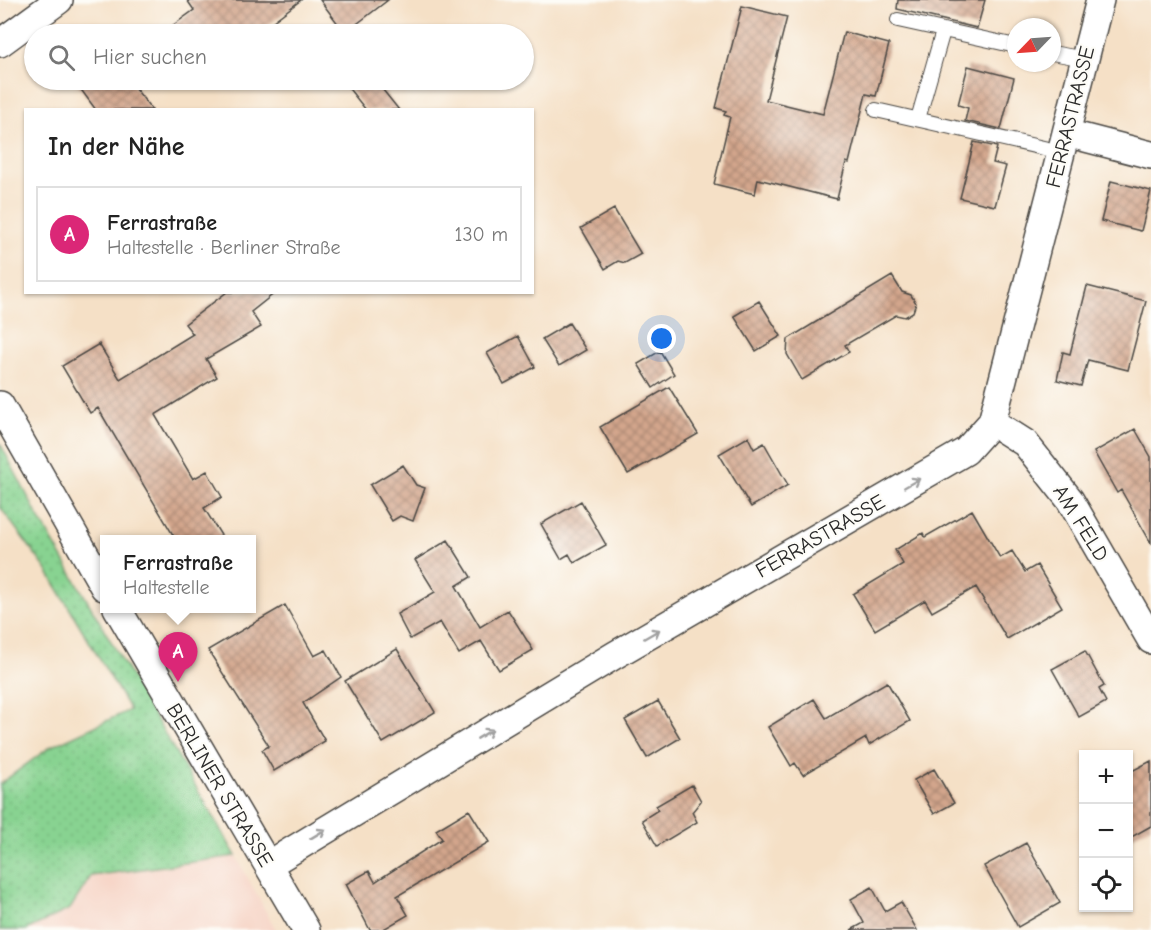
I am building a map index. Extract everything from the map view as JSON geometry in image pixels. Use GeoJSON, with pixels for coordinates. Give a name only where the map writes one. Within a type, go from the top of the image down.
{"type":"FeatureCollection","features":[{"type":"Feature","properties":{"kind":"street"},"geometry":{"type":"LineString","coordinates":[[27,24],[59,0]]}},
{"type":"Feature","properties":{"kind":"street","name":"FERRASTRASSE"},"geometry":{"type":"LineString","coordinates":[[268,864],[615,656],[966,451],[992,422],[1100,0]]}},
{"type":"Feature","properties":{"kind":"street"},"geometry":{"type":"LineString","coordinates":[[0,44],[24,26]]}},
{"type":"Feature","properties":{"kind":"street"},"geometry":{"type":"LineString","coordinates":[[1064,143],[1151,155]]}},
{"type":"Feature","properties":{"kind":"street"},"geometry":{"type":"LineString","coordinates":[[0,405],[100,578]]}},
{"type":"Feature","properties":{"kind":"street","name":"AM FELD"},"geometry":{"type":"LineString","coordinates":[[992,422],[1025,443],[1070,500],[1151,640]]}},
{"type":"Feature","properties":{"kind":"street","name":"BERLINER STRASSE"},"geometry":{"type":"LineString","coordinates":[[119,613],[306,930]]}},
{"type":"Feature","properties":{"kind":"lane"},"geometry":{"type":"LineString","coordinates":[[898,20],[1007,43]]}},
{"type":"Feature","properties":{"kind":"lane"},"geometry":{"type":"LineString","coordinates":[[918,119],[943,31]]}},
{"type":"Feature","properties":{"kind":"lane"},"geometry":{"type":"LineString","coordinates":[[1061,55],[1085,59]]}},
{"type":"Feature","properties":{"kind":"lane"},"geometry":{"type":"LineString","coordinates":[[876,110],[1064,143]]}},
{"type":"Feature","properties":{"kind":"shaded area"},"geometry":{"type":"Polygon","coordinates":[[[236,856],[276,930],[26,930],[70,909],[91,876],[236,856]]]}},
{"type":"Feature","properties":{"kind":"green space"},"geometry":{"type":"Polygon","coordinates":[[[0,443],[38,516],[236,856],[91,876],[70,909],[26,930],[0,930],[0,784],[50,747],[130,710],[46,569],[0,507],[0,443]]]}},
{"type":"Feature","properties":{"kind":"building"},"geometry":{"type":"Polygon","coordinates":[[[187,0],[301,0],[269,24],[175,24],[194,10],[187,0]]]}},
{"type":"Feature","properties":{"kind":"building"},"geometry":{"type":"Polygon","coordinates":[[[320,0],[388,0],[357,24],[338,24],[320,0]]]}},
{"type":"Feature","properties":{"kind":"building"},"geometry":{"type":"Polygon","coordinates":[[[898,0],[985,0],[977,28],[897,9],[898,0]]]}},
{"type":"Feature","properties":{"kind":"building"},"geometry":{"type":"Polygon","coordinates":[[[742,6],[787,17],[766,100],[823,114],[844,32],[889,44],[876,96],[866,94],[849,163],[846,162],[837,199],[758,179],[755,194],[714,184],[730,117],[724,115],[726,111],[716,108],[742,6]]]}},
{"type":"Feature","properties":{"kind":"building"},"geometry":{"type":"Polygon","coordinates":[[[968,66],[1014,78],[1001,129],[965,121],[968,108],[958,105],[968,66]]]}},
{"type":"Feature","properties":{"kind":"building"},"geometry":{"type":"Polygon","coordinates":[[[81,90],[137,90],[150,108],[95,108],[81,90]]]}},
{"type":"Feature","properties":{"kind":"building"},"geometry":{"type":"Polygon","coordinates":[[[350,90],[383,90],[397,108],[364,108],[350,90]]]}},
{"type":"Feature","properties":{"kind":"building"},"geometry":{"type":"Polygon","coordinates":[[[974,142],[997,147],[993,163],[1006,166],[995,206],[960,198],[974,142]]]}},
{"type":"Feature","properties":{"kind":"building"},"geometry":{"type":"Polygon","coordinates":[[[1111,181],[1151,191],[1141,231],[1101,221],[1111,181]]]}},
{"type":"Feature","properties":{"kind":"building"},"geometry":{"type":"Polygon","coordinates":[[[614,209],[641,254],[625,263],[618,261],[605,269],[581,228],[614,209]]]}},
{"type":"Feature","properties":{"kind":"building"},"geometry":{"type":"Polygon","coordinates":[[[892,276],[902,292],[911,295],[916,303],[913,312],[905,317],[896,315],[845,345],[849,352],[802,380],[787,354],[788,339],[892,276]]]}},
{"type":"Feature","properties":{"kind":"building"},"geometry":{"type":"Polygon","coordinates":[[[1087,286],[1146,301],[1128,370],[1088,360],[1081,386],[1057,380],[1063,352],[1070,354],[1087,286]]]}},
{"type":"Feature","properties":{"kind":"building"},"geometry":{"type":"Polygon","coordinates":[[[224,294],[274,294],[251,312],[261,327],[206,359],[217,377],[155,415],[193,479],[207,471],[222,497],[204,508],[221,535],[173,535],[98,408],[90,413],[62,366],[99,344],[120,379],[193,334],[185,324],[224,294]]]}},
{"type":"Feature","properties":{"kind":"building"},"geometry":{"type":"Polygon","coordinates":[[[759,301],[781,336],[756,351],[734,316],[759,301]]]}},
{"type":"Feature","properties":{"kind":"building"},"geometry":{"type":"Polygon","coordinates":[[[569,323],[586,350],[559,366],[542,339],[569,323]]]}},
{"type":"Feature","properties":{"kind":"building"},"geometry":{"type":"Polygon","coordinates":[[[518,336],[535,367],[504,384],[487,353],[518,336]]]}},
{"type":"Feature","properties":{"kind":"building"},"geometry":{"type":"Polygon","coordinates":[[[660,351],[674,374],[653,388],[638,364],[660,351]]]}},
{"type":"Feature","properties":{"kind":"building"},"geometry":{"type":"Polygon","coordinates":[[[669,387],[698,434],[628,474],[600,427],[669,387]]]}},
{"type":"Feature","properties":{"kind":"building"},"geometry":{"type":"Polygon","coordinates":[[[1135,429],[1151,457],[1151,543],[1121,490],[1117,493],[1094,452],[1135,429]]]}},
{"type":"Feature","properties":{"kind":"building"},"geometry":{"type":"Polygon","coordinates":[[[748,437],[754,449],[764,443],[788,485],[751,507],[719,454],[748,437]]]}},
{"type":"Feature","properties":{"kind":"building"},"geometry":{"type":"Polygon","coordinates":[[[403,465],[416,485],[425,488],[413,521],[400,516],[392,521],[370,485],[403,465]]]}},
{"type":"Feature","properties":{"kind":"building"},"geometry":{"type":"Polygon","coordinates":[[[581,501],[606,545],[574,563],[569,554],[561,559],[541,524],[581,501]]]}},
{"type":"Feature","properties":{"kind":"building"},"geometry":{"type":"Polygon","coordinates":[[[972,510],[1000,558],[1012,551],[1025,572],[1037,565],[1062,607],[1007,639],[976,587],[932,612],[925,600],[875,630],[853,594],[903,564],[895,550],[923,533],[925,537],[972,510]]]}},
{"type":"Feature","properties":{"kind":"building"},"geometry":{"type":"Polygon","coordinates":[[[448,540],[471,577],[456,586],[480,627],[508,610],[533,650],[499,670],[481,641],[459,654],[440,622],[410,639],[397,614],[435,592],[415,560],[448,540]]]}},
{"type":"Feature","properties":{"kind":"building"},"geometry":{"type":"Polygon","coordinates":[[[285,605],[314,656],[326,650],[341,677],[303,703],[325,741],[274,771],[262,750],[269,746],[208,650],[285,605]]]}},
{"type":"Feature","properties":{"kind":"building"},"geometry":{"type":"Polygon","coordinates":[[[397,649],[435,712],[383,743],[345,681],[397,649]]]}},
{"type":"Feature","properties":{"kind":"building"},"geometry":{"type":"Polygon","coordinates":[[[1085,651],[1104,686],[1099,689],[1106,702],[1079,717],[1052,669],[1085,651]]]}},
{"type":"Feature","properties":{"kind":"building"},"geometry":{"type":"Polygon","coordinates":[[[887,682],[910,721],[869,745],[866,738],[803,775],[795,763],[791,766],[768,727],[814,699],[826,718],[887,682]]]}},
{"type":"Feature","properties":{"kind":"building"},"geometry":{"type":"Polygon","coordinates":[[[658,701],[680,738],[647,758],[625,720],[658,701]]]}},
{"type":"Feature","properties":{"kind":"building"},"geometry":{"type":"Polygon","coordinates":[[[1151,761],[1151,826],[1133,836],[1133,804],[1133,770],[1151,761]]]}},
{"type":"Feature","properties":{"kind":"building"},"geometry":{"type":"Polygon","coordinates":[[[934,769],[954,803],[934,814],[914,780],[934,769]]]}},
{"type":"Feature","properties":{"kind":"building"},"geometry":{"type":"Polygon","coordinates":[[[692,785],[701,801],[692,812],[697,822],[657,846],[642,820],[658,810],[656,806],[692,785]]]}},
{"type":"Feature","properties":{"kind":"building"},"geometry":{"type":"Polygon","coordinates":[[[469,810],[489,842],[397,896],[408,915],[382,930],[370,930],[346,884],[369,871],[375,882],[442,839],[436,830],[469,810]]]}},
{"type":"Feature","properties":{"kind":"building"},"geometry":{"type":"Polygon","coordinates":[[[1026,843],[1060,903],[1018,927],[984,866],[1026,843]]]}},
{"type":"Feature","properties":{"kind":"building"},"geometry":{"type":"Polygon","coordinates":[[[872,887],[885,911],[901,902],[917,930],[851,930],[864,923],[851,899],[872,887]]]}},
{"type":"Feature","properties":{"kind":"place","name":"Ferrastraße"},"geometry":{"type":"Point","coordinates":[178,682]}}]}
